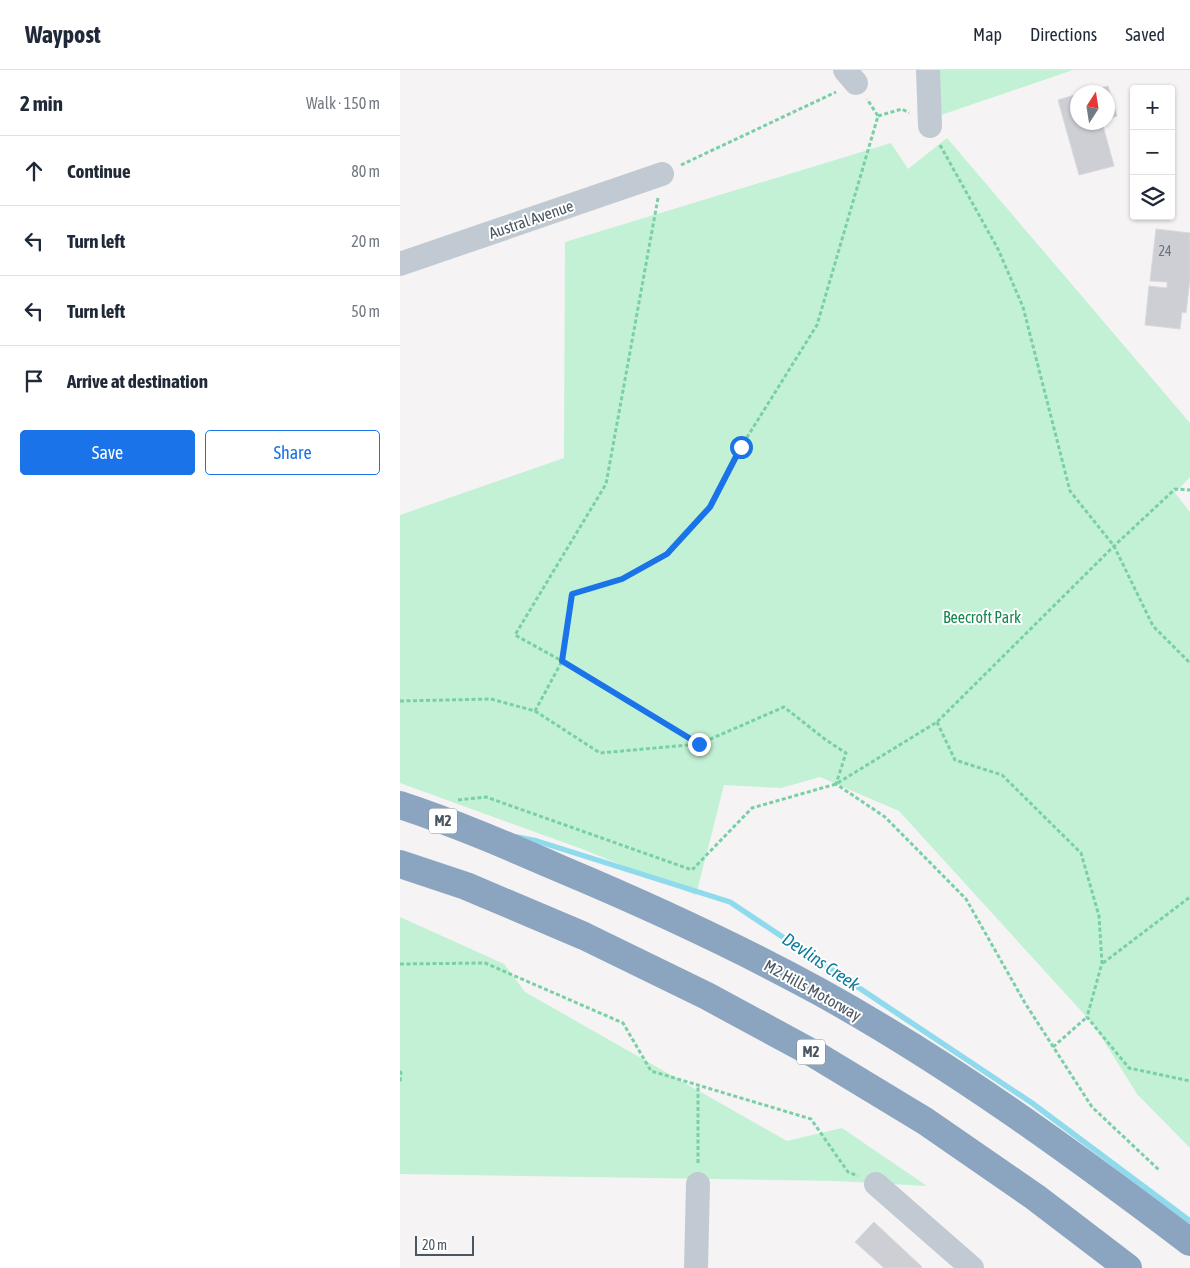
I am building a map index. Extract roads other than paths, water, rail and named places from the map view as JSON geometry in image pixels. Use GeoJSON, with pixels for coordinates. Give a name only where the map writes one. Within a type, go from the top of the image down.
{"type":"FeatureCollection","features":[{"type":"Feature","properties":{"kind":"highway","name":"M2 Hills Motorway"},"geometry":{"type":"LineString","coordinates":[[400,805],[486,837],[652,908],[738,948],[821,993],[912,1047],[1058,1144],[1190,1242]]}},
{"type":"Feature","properties":{"kind":"highway","name":"M2"},"geometry":{"type":"LineString","coordinates":[[400,864],[466,886],[584,936],[707,996],[816,1055],[925,1121],[1035,1197],[1128,1268]]}},
{"type":"Feature","properties":{"kind":"street"},"geometry":{"type":"LineString","coordinates":[[928,70],[930,126]]}},
{"type":"Feature","properties":{"kind":"street","name":"Austral Avenue"},"geometry":{"type":"LineString","coordinates":[[400,264],[662,174]]}},
{"type":"Feature","properties":{"kind":"street"},"geometry":{"type":"LineString","coordinates":[[696,1268],[698,1184]]}},
{"type":"Feature","properties":{"kind":"street"},"geometry":{"type":"LineString","coordinates":[[876,1184],[972,1268]]}},
{"type":"Feature","properties":{"kind":"waterway","name":"Devlins Creek"},"geometry":{"type":"LineString","coordinates":[[517,837],[537,841],[730,902],[1032,1103],[1190,1221]]}},
{"type":"Feature","properties":{"kind":"park label","name":"Beecroft Park"},"geometry":{"type":"Point","coordinates":[982,617]}}]}
